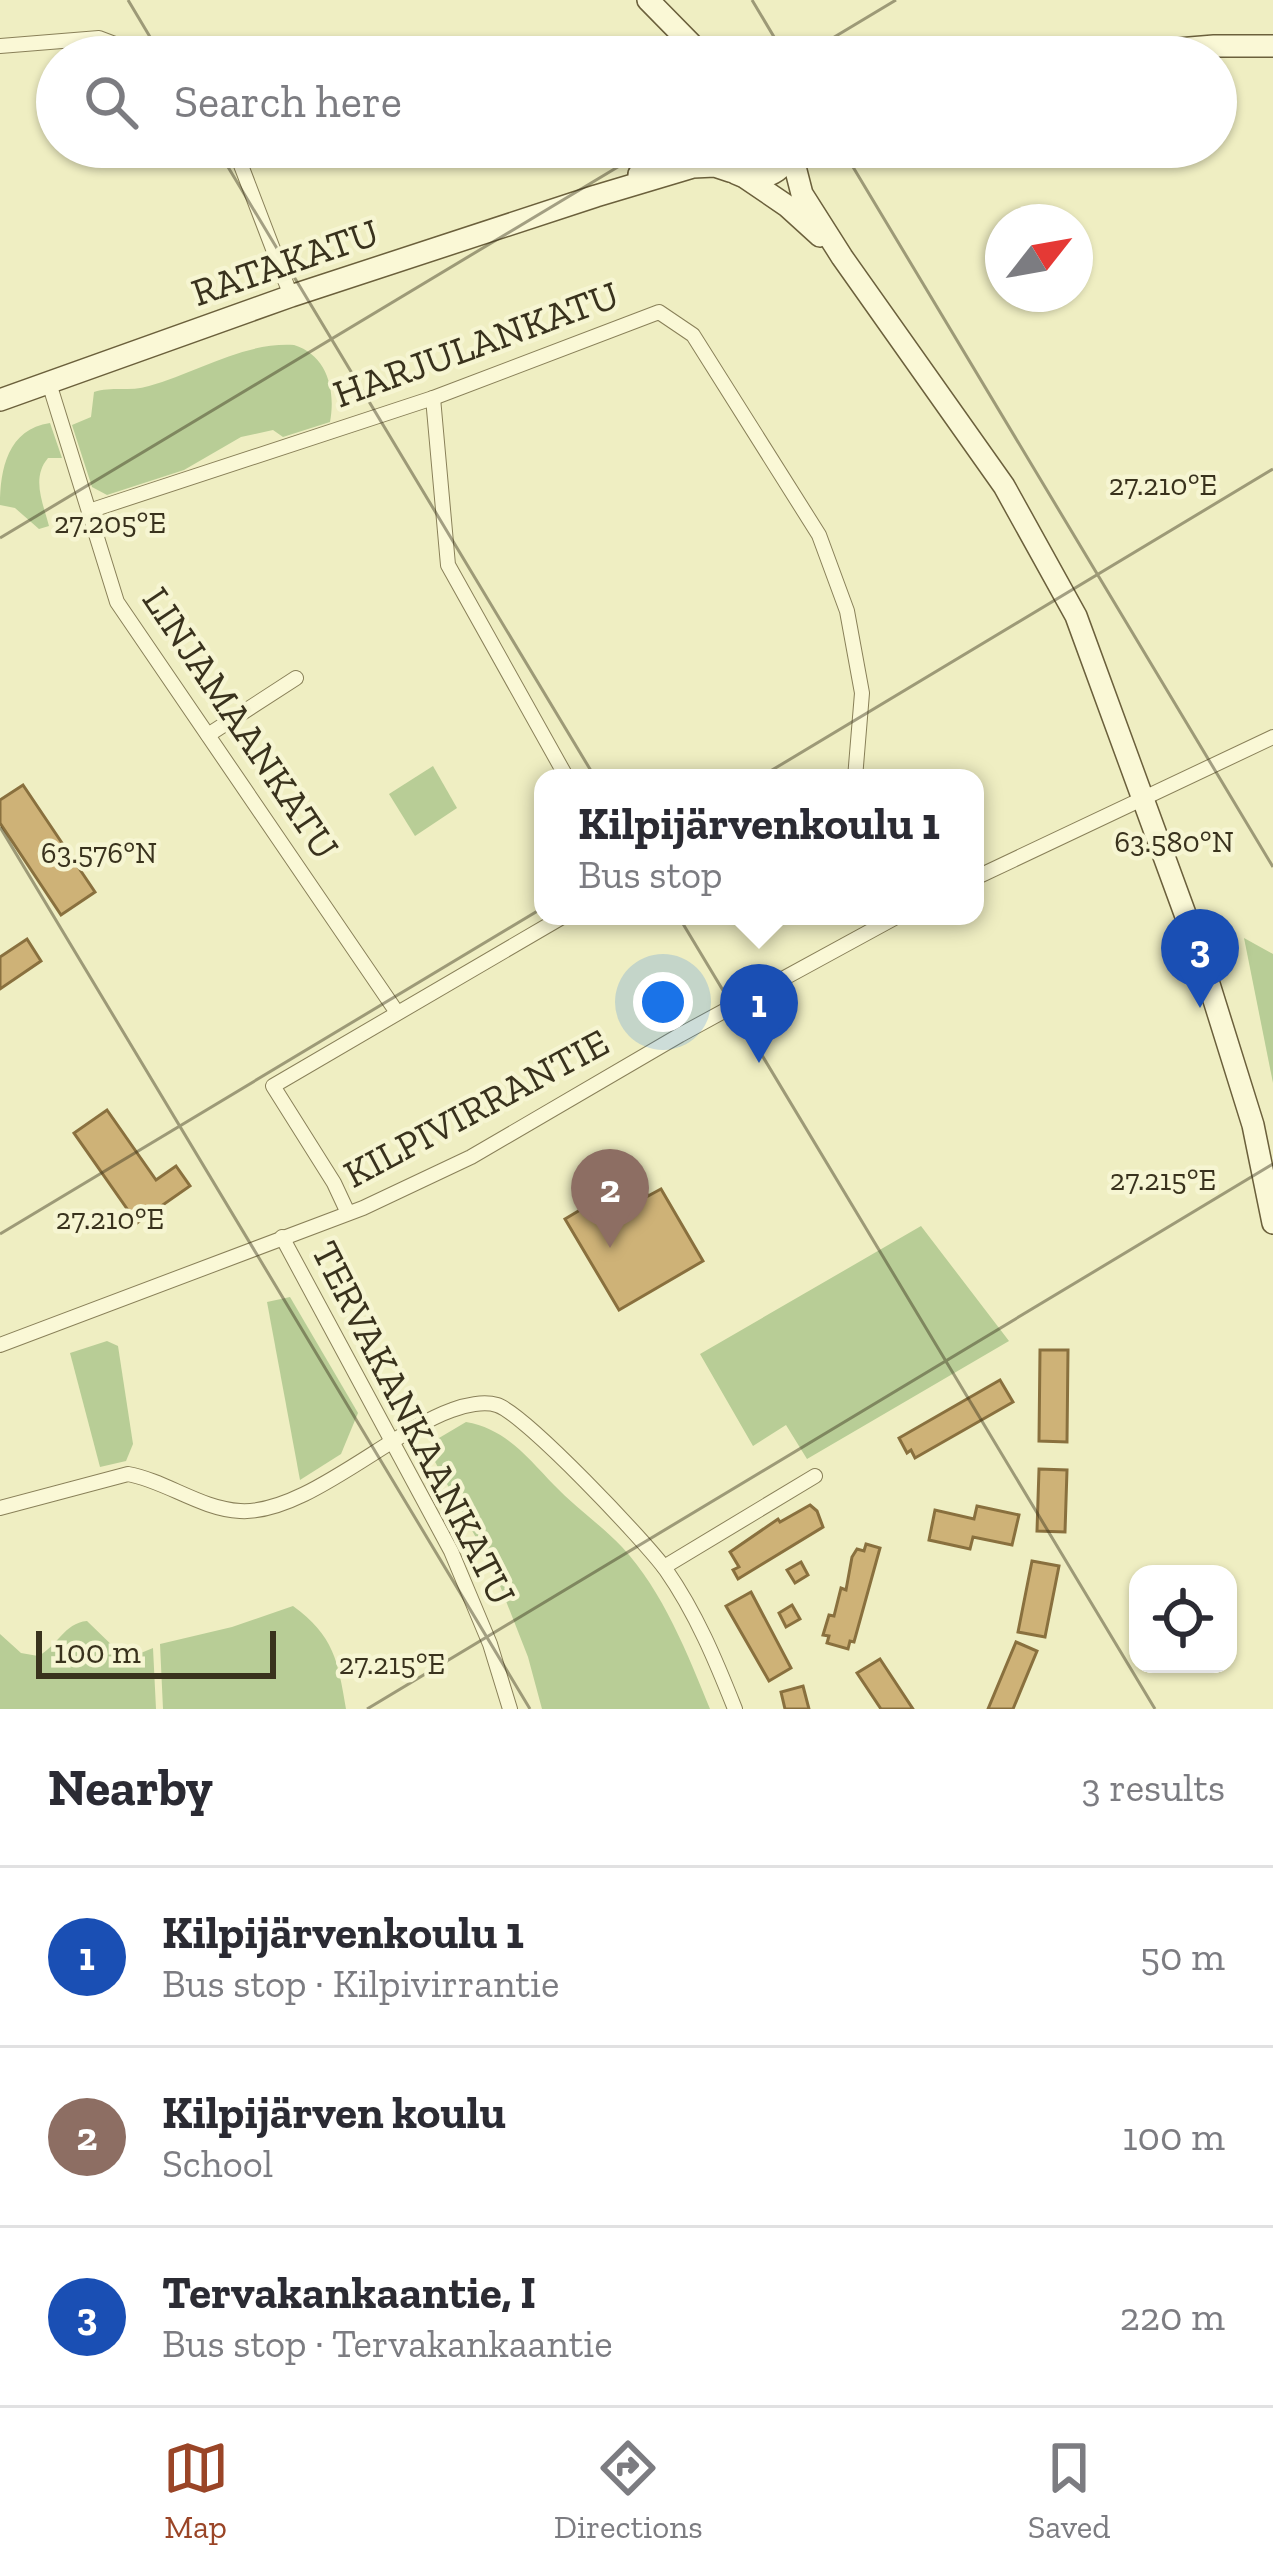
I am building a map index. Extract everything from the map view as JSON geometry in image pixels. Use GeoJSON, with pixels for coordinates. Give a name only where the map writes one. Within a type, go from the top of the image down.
{"type":"FeatureCollection","features":[{"type":"Feature","properties":{"kind":"street"},"geometry":{"type":"LineString","coordinates":[[647,0],[671,36]]}},
{"type":"Feature","properties":{"kind":"street"},"geometry":{"type":"LineString","coordinates":[[647,0],[683,36]]}},
{"type":"Feature","properties":{"kind":"street"},"geometry":{"type":"LineString","coordinates":[[0,46],[36,43]]}},
{"type":"Feature","properties":{"kind":"street"},"geometry":{"type":"LineString","coordinates":[[1237,46],[1273,46]]}},
{"type":"Feature","properties":{"kind":"street"},"geometry":{"type":"LineString","coordinates":[[242,168],[291,296]]}},
{"type":"Feature","properties":{"kind":"street","name":"RATAKATU"},"geometry":{"type":"LineString","coordinates":[[596,196],[650,168]]}},
{"type":"Feature","properties":{"kind":"street","name":"RATAKATU"},"geometry":{"type":"LineString","coordinates":[[0,400],[291,296],[690,168]]}},
{"type":"Feature","properties":{"kind":"street","name":"RATAKATU"},"geometry":{"type":"LineString","coordinates":[[717,168],[738,174]]}},
{"type":"Feature","properties":{"kind":"street"},"geometry":{"type":"LineString","coordinates":[[732,168],[788,206],[842,257]]}},
{"type":"Feature","properties":{"kind":"street"},"geometry":{"type":"LineString","coordinates":[[738,174],[757,179],[781,168]]}},
{"type":"Feature","properties":{"kind":"street"},"geometry":{"type":"LineString","coordinates":[[797,168],[802,194],[982,454],[1046,556],[1076,616],[1199,952],[1239,1082],[1273,1223]]}},
{"type":"Feature","properties":{"kind":"street","name":"HARJULANKATU"},"geometry":{"type":"LineString","coordinates":[[89,511],[433,398],[658,312],[693,335],[819,535],[847,611],[862,693],[856,769]]}},
{"type":"Feature","properties":{"kind":"street","name":"LINJAMAANKATU"},"geometry":{"type":"LineString","coordinates":[[49,382],[117,602],[396,1012]]}},
{"type":"Feature","properties":{"kind":"street"},"geometry":{"type":"LineString","coordinates":[[433,398],[448,565],[562,769]]}},
{"type":"Feature","properties":{"kind":"street"},"geometry":{"type":"LineString","coordinates":[[208,735],[296,678]]}},
{"type":"Feature","properties":{"kind":"street"},"geometry":{"type":"LineString","coordinates":[[984,874],[1273,737]]}},
{"type":"Feature","properties":{"kind":"street"},"geometry":{"type":"LineString","coordinates":[[348,1213],[273,1086],[548,925]]}},
{"type":"Feature","properties":{"kind":"street","name":"KILPIVIRRANTIE"},"geometry":{"type":"LineString","coordinates":[[0,1345],[348,1213],[471,1157],[882,925]]}},
{"type":"Feature","properties":{"kind":"street","name":"TERVAKANKAANKATU"},"geometry":{"type":"LineString","coordinates":[[282,1237],[451,1552],[490,1644],[510,1709]]}},
{"type":"Feature","properties":{"kind":"street"},"geometry":{"type":"LineString","coordinates":[[0,1508],[128,1474],[215,1505],[239,1511],[265,1509],[296,1498],[456,1408],[498,1405],[517,1414],[664,1567],[688,1604],[735,1709]]}},
{"type":"Feature","properties":{"kind":"street"},"geometry":{"type":"LineString","coordinates":[[664,1567],[815,1476]]}},
{"type":"Feature","properties":{"kind":"green space"},"geometry":{"type":"Polygon","coordinates":[[[294,345],[314,357],[327,375],[330,422],[283,437],[273,430],[241,437],[184,470],[107,495],[92,487],[72,425],[91,417],[94,392],[142,388],[238,353],[294,345]]]}},
{"type":"Feature","properties":{"kind":"green space"},"geometry":{"type":"Polygon","coordinates":[[[50,423],[62,458],[48,458],[40,474],[49,526],[39,529],[15,508],[0,505],[0,491],[16,442],[24,433],[50,423]]]}},
{"type":"Feature","properties":{"kind":"green space"},"geometry":{"type":"Polygon","coordinates":[[[433,766],[457,808],[415,836],[389,794],[433,766]]]}},
{"type":"Feature","properties":{"kind":"green space"},"geometry":{"type":"Polygon","coordinates":[[[1244,938],[1273,954],[1273,1083],[1244,938]]]}},
{"type":"Feature","properties":{"kind":"green space"},"geometry":{"type":"Polygon","coordinates":[[[921,1226],[1009,1341],[807,1459],[786,1425],[753,1446],[700,1354],[921,1226]]]}},
{"type":"Feature","properties":{"kind":"green space"},"geometry":{"type":"Polygon","coordinates":[[[290,1297],[358,1413],[341,1454],[300,1480],[267,1302],[290,1297]]]}},
{"type":"Feature","properties":{"kind":"green space"},"geometry":{"type":"Polygon","coordinates":[[[107,1341],[118,1346],[133,1444],[126,1461],[100,1467],[70,1353],[107,1341]]]}},
{"type":"Feature","properties":{"kind":"green space"},"geometry":{"type":"Polygon","coordinates":[[[466,1422],[493,1431],[515,1446],[637,1564],[662,1603],[710,1709],[542,1709],[528,1657],[495,1573],[433,1458],[439,1438],[466,1422]]]}},
{"type":"Feature","properties":{"kind":"green space"},"geometry":{"type":"Polygon","coordinates":[[[293,1606],[326,1639],[346,1709],[163,1709],[160,1644],[293,1606]]]}},
{"type":"Feature","properties":{"kind":"green space"},"geometry":{"type":"Polygon","coordinates":[[[87,1621],[121,1654],[136,1655],[153,1648],[156,1709],[0,1709],[0,1634],[21,1653],[38,1656],[72,1626],[87,1621]]]}},
{"type":"Feature","properties":{"kind":"building"},"geometry":{"type":"Polygon","coordinates":[[[23,785],[95,892],[61,915],[0,823],[0,800],[23,785]]]}},
{"type":"Feature","properties":{"kind":"building"},"geometry":{"type":"Polygon","coordinates":[[[27,939],[41,961],[0,989],[0,957],[27,939]]]}},
{"type":"Feature","properties":{"kind":"building"},"geometry":{"type":"Polygon","coordinates":[[[107,1110],[156,1180],[176,1166],[190,1186],[137,1223],[74,1133],[107,1110]]]}},
{"type":"Feature","properties":{"kind":"building"},"geometry":{"type":"Polygon","coordinates":[[[637,1176],[648,1196],[661,1189],[703,1261],[619,1310],[565,1219],[637,1176]]]}},
{"type":"Feature","properties":{"kind":"building"},"geometry":{"type":"Polygon","coordinates":[[[1040,1350],[1068,1350],[1067,1442],[1039,1441],[1040,1350]]]}},
{"type":"Feature","properties":{"kind":"building"},"geometry":{"type":"Polygon","coordinates":[[[1000,1380],[1013,1402],[915,1458],[911,1450],[907,1453],[899,1438],[1000,1380]]]}},
{"type":"Feature","properties":{"kind":"building"},"geometry":{"type":"Polygon","coordinates":[[[1039,1469],[1067,1470],[1065,1532],[1037,1531],[1039,1469]]]}},
{"type":"Feature","properties":{"kind":"building"},"geometry":{"type":"Polygon","coordinates":[[[810,1505],[823,1527],[738,1579],[733,1570],[739,1567],[730,1552],[778,1519],[810,1505]]]}},
{"type":"Feature","properties":{"kind":"building"},"geometry":{"type":"Polygon","coordinates":[[[977,1506],[1019,1515],[1012,1545],[973,1537],[970,1549],[929,1540],[935,1510],[974,1519],[977,1506]]]}},
{"type":"Feature","properties":{"kind":"building"},"geometry":{"type":"Polygon","coordinates":[[[866,1544],[880,1548],[854,1642],[850,1641],[848,1649],[827,1643],[829,1636],[823,1635],[841,1588],[846,1590],[852,1557],[857,1549],[864,1551],[866,1544]]]}},
{"type":"Feature","properties":{"kind":"building"},"geometry":{"type":"Polygon","coordinates":[[[1032,1561],[1059,1566],[1045,1637],[1018,1632],[1032,1561]]]}},
{"type":"Feature","properties":{"kind":"building"},"geometry":{"type":"Polygon","coordinates":[[[801,1562],[808,1575],[795,1583],[787,1570],[801,1562]]]}},
{"type":"Feature","properties":{"kind":"building"},"geometry":{"type":"Polygon","coordinates":[[[751,1592],[791,1668],[769,1681],[726,1606],[751,1592]]]}},
{"type":"Feature","properties":{"kind":"building"},"geometry":{"type":"Polygon","coordinates":[[[792,1605],[800,1619],[786,1627],[779,1613],[792,1605]]]}},
{"type":"Feature","properties":{"kind":"building"},"geometry":{"type":"Polygon","coordinates":[[[1016,1642],[1037,1651],[1013,1709],[988,1709],[1016,1642]]]}},
{"type":"Feature","properties":{"kind":"building"},"geometry":{"type":"Polygon","coordinates":[[[880,1659],[913,1709],[881,1709],[857,1673],[880,1659]]]}},
{"type":"Feature","properties":{"kind":"building"},"geometry":{"type":"Polygon","coordinates":[[[803,1686],[809,1709],[785,1709],[781,1692],[803,1686]]]}},
{"type":"Feature","properties":{"kind":"place","name":"Tervakankaantie, I"},"geometry":{"type":"Point","coordinates":[1200,1008]}},
{"type":"Feature","properties":{"kind":"place","name":"Kilpijärvenkoulu 1"},"geometry":{"type":"Point","coordinates":[759,1063]}},
{"type":"Feature","properties":{"kind":"place","name":"Kilpijärven koulu"},"geometry":{"type":"Point","coordinates":[610,1248]}}]}
